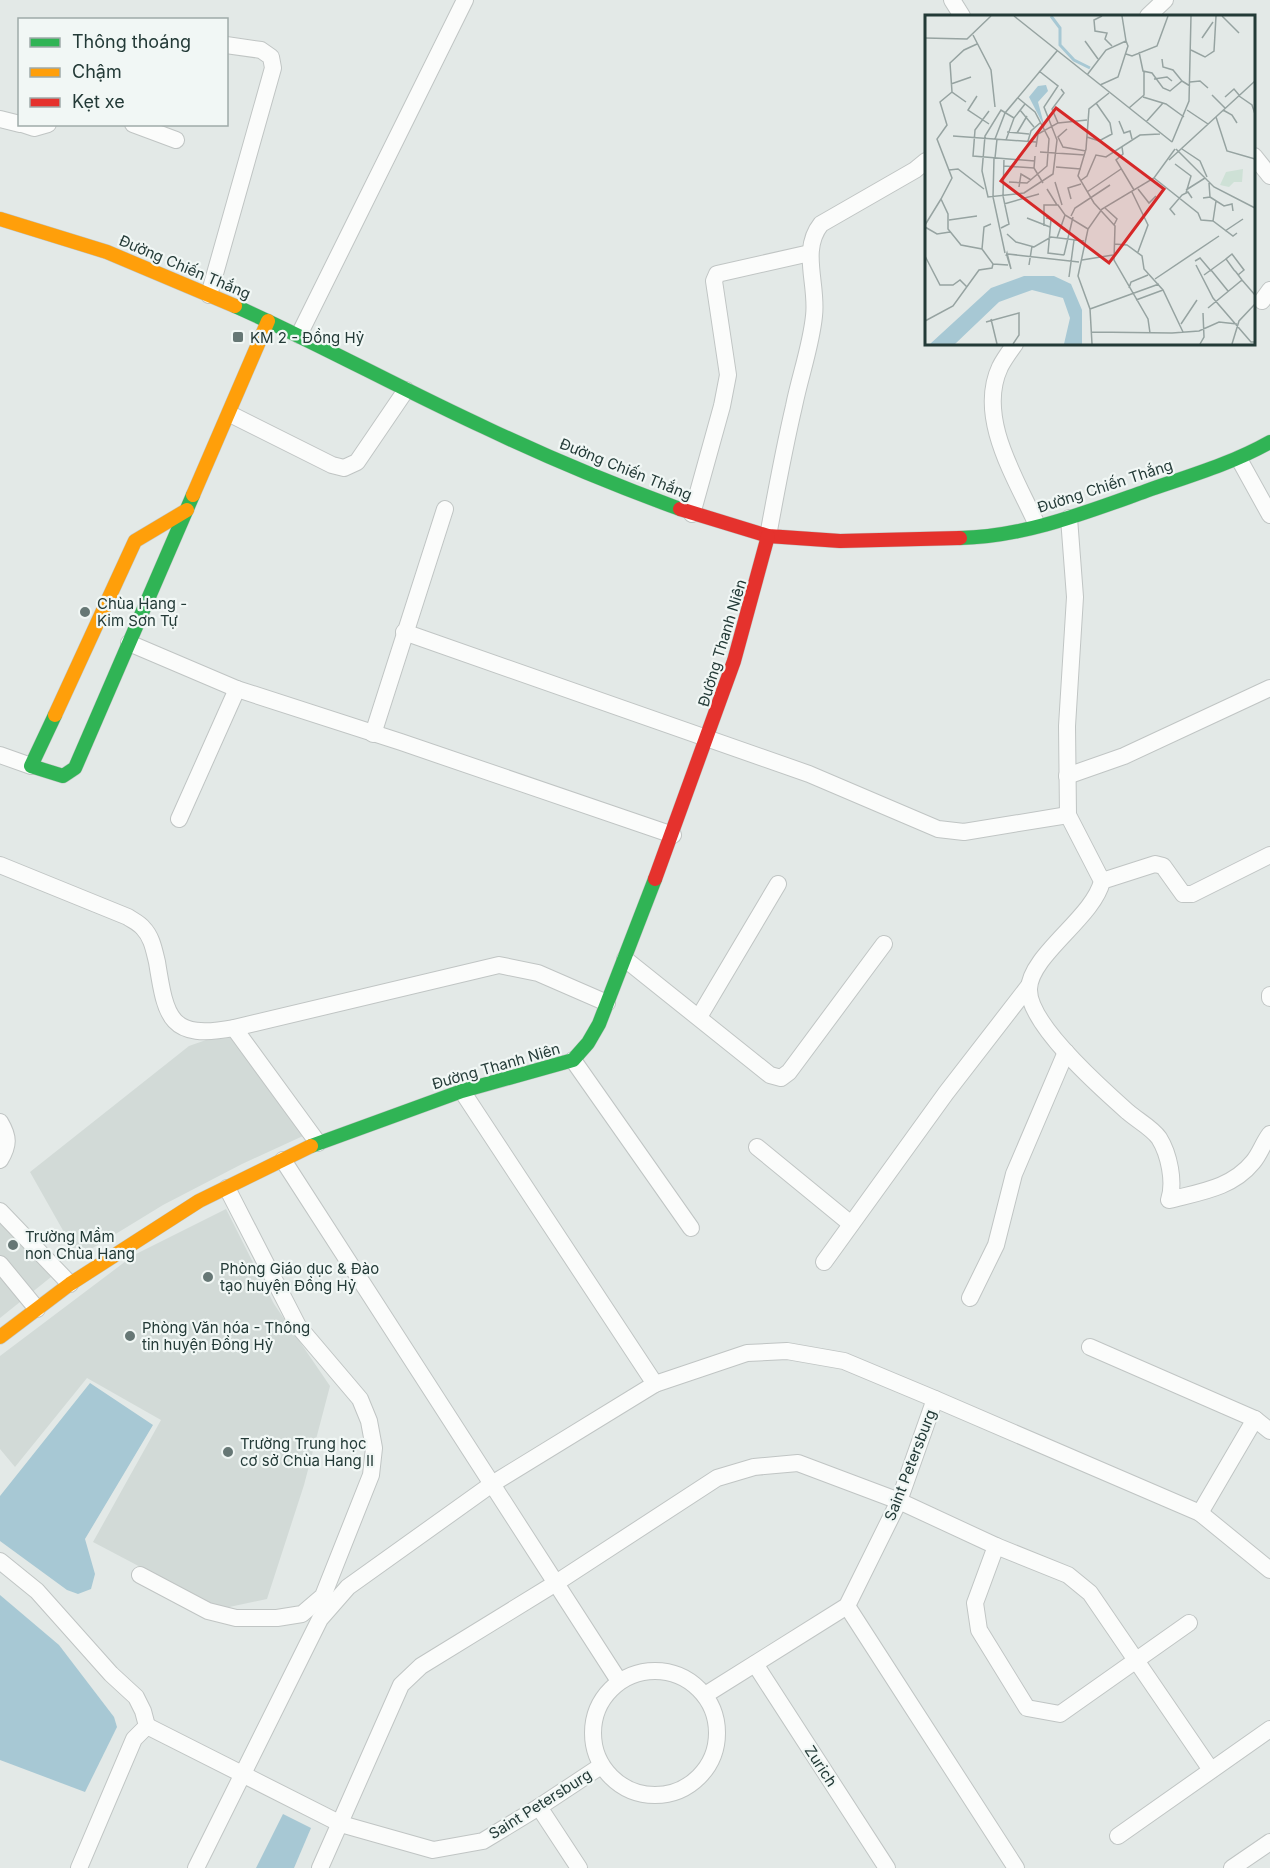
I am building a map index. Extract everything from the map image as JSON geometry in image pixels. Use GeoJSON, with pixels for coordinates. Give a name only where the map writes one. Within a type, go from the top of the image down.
{"type":"FeatureCollection","features":[{"type":"Feature","properties":{"kind":"street"},"geometry":{"type":"LineString","coordinates":[[299,335],[465,0]]}},
{"type":"Feature","properties":{"kind":"street"},"geometry":{"type":"LineString","coordinates":[[952,0],[961,15]]}},
{"type":"Feature","properties":{"kind":"street"},"geometry":{"type":"LineString","coordinates":[[1149,15],[1165,0]]}},
{"type":"Feature","properties":{"kind":"street"},"geometry":{"type":"LineString","coordinates":[[209,295],[273,68],[271,57],[261,50],[228,45]]}},
{"type":"Feature","properties":{"kind":"street"},"geometry":{"type":"LineString","coordinates":[[0,119],[18,123]]}},
{"type":"Feature","properties":{"kind":"street"},"geometry":{"type":"LineString","coordinates":[[138,126],[176,140]]}},
{"type":"Feature","properties":{"kind":"street"},"geometry":{"type":"LineString","coordinates":[[1255,157],[1270,176]]}},
{"type":"Feature","properties":{"kind":"street"},"geometry":{"type":"LineString","coordinates":[[768,536],[783,451],[814,317],[816,293],[810,252],[812,235],[821,224],[925,162]]}},
{"type":"Feature","properties":{"kind":"street","name":"Đường Chiến Thắng"},"geometry":{"type":"LineString","coordinates":[[0,219],[107,252],[209,295],[299,335],[406,390],[618,486],[692,514],[768,536],[840,541],[983,538],[1069,518],[1239,459],[1270,442]]}},
{"type":"Feature","properties":{"kind":"street"},"geometry":{"type":"LineString","coordinates":[[692,514],[722,406],[728,375],[714,281],[717,274],[810,252]]}},
{"type":"Feature","properties":{"kind":"street"},"geometry":{"type":"LineString","coordinates":[[0,756],[63,776],[75,768],[230,414],[268,321]]}},
{"type":"Feature","properties":{"kind":"street"},"geometry":{"type":"LineString","coordinates":[[1014,345],[999,369],[994,415],[1000,444],[1037,525]]}},
{"type":"Feature","properties":{"kind":"street"},"geometry":{"type":"LineString","coordinates":[[230,414],[332,465],[344,468],[357,462],[406,390]]}},
{"type":"Feature","properties":{"kind":"street"},"geometry":{"type":"LineString","coordinates":[[1239,459],[1270,515]]}},
{"type":"Feature","properties":{"kind":"street"},"geometry":{"type":"LineString","coordinates":[[373,734],[445,509]]}},
{"type":"Feature","properties":{"kind":"street"},"geometry":{"type":"LineString","coordinates":[[31,766],[135,541],[148,531],[187,510]]}},
{"type":"Feature","properties":{"kind":"street"},"geometry":{"type":"LineString","coordinates":[[1069,518],[1075,597],[1067,776],[1068,815],[1102,881]]}},
{"type":"Feature","properties":{"kind":"street","name":"Đường Thanh Niên"},"geometry":{"type":"LineString","coordinates":[[0,1337],[70,1284],[199,1202],[318,1143],[462,1091],[573,1060],[588,1043],[607,1003],[673,835],[738,656],[768,536]]}},
{"type":"Feature","properties":{"kind":"street"},"geometry":{"type":"LineString","coordinates":[[404,632],[809,774],[938,829],[964,832],[1068,815]]}},
{"type":"Feature","properties":{"kind":"street"},"geometry":{"type":"LineString","coordinates":[[129,643],[237,689],[673,835]]}},
{"type":"Feature","properties":{"kind":"street"},"geometry":{"type":"LineString","coordinates":[[1067,776],[1124,756],[1270,688]]}},
{"type":"Feature","properties":{"kind":"street"},"geometry":{"type":"LineString","coordinates":[[179,819],[237,689]]}},
{"type":"Feature","properties":{"kind":"street"},"geometry":{"type":"LineString","coordinates":[[824,1262],[946,1093],[1028,987],[1035,969],[1094,899],[1102,881],[1155,864],[1163,866],[1183,894],[1192,894],[1270,855]]}},
{"type":"Feature","properties":{"kind":"street"},"geometry":{"type":"LineString","coordinates":[[0,866],[128,917],[143,928],[154,946],[164,1002],[176,1024],[190,1031],[210,1032],[234,1028],[499,965],[538,973],[607,1003]]}},
{"type":"Feature","properties":{"kind":"street"},"geometry":{"type":"LineString","coordinates":[[699,1017],[778,884]]}},
{"type":"Feature","properties":{"kind":"street"},"geometry":{"type":"LineString","coordinates":[[626,959],[770,1075],[781,1078],[789,1072],[884,944]]}},
{"type":"Feature","properties":{"kind":"street"},"geometry":{"type":"LineString","coordinates":[[1028,987],[1030,1000],[1036,1011],[1066,1052],[1105,1092],[1158,1138],[1171,1176],[1169,1200],[1224,1185],[1240,1176],[1255,1160],[1270,1134]]}},
{"type":"Feature","properties":{"kind":"street"},"geometry":{"type":"LineString","coordinates":[[234,1028],[318,1143]]}},
{"type":"Feature","properties":{"kind":"street"},"geometry":{"type":"LineString","coordinates":[[970,1298],[996,1245],[1014,1174],[1066,1052]]}},
{"type":"Feature","properties":{"kind":"street"},"geometry":{"type":"LineString","coordinates":[[573,1060],[691,1228]]}},
{"type":"Feature","properties":{"kind":"street"},"geometry":{"type":"LineString","coordinates":[[462,1091],[655,1384]]}},
{"type":"Feature","properties":{"kind":"street"},"geometry":{"type":"LineString","coordinates":[[0,1122],[7,1134],[7,1148],[0,1160]]}},
{"type":"Feature","properties":{"kind":"street"},"geometry":{"type":"LineString","coordinates":[[757,1147],[851,1224]]}},
{"type":"Feature","properties":{"kind":"street"},"geometry":{"type":"LineString","coordinates":[[283,1160],[619,1681]]}},
{"type":"Feature","properties":{"kind":"street"},"geometry":{"type":"LineString","coordinates":[[140,1575],[208,1611],[236,1618],[277,1618],[302,1614],[323,1596],[371,1475],[374,1448],[369,1421],[360,1399],[298,1326],[227,1188]]}},
{"type":"Feature","properties":{"kind":"street"},"geometry":{"type":"LineString","coordinates":[[0,1211],[70,1284]]}},
{"type":"Feature","properties":{"kind":"street"},"geometry":{"type":"LineString","coordinates":[[0,1264],[37,1309]]}},
{"type":"Feature","properties":{"kind":"street"},"geometry":{"type":"LineString","coordinates":[[1090,1347],[1255,1419],[1270,1431]]}},
{"type":"Feature","properties":{"kind":"street"},"geometry":{"type":"LineString","coordinates":[[196,1868],[320,1619],[348,1587],[492,1484],[655,1384],[747,1353],[787,1352],[844,1361],[1200,1513],[1270,1570]]}},
{"type":"Feature","properties":{"kind":"street","name":"Saint Petersburg"},"geometry":{"type":"LineString","coordinates":[[847,1606],[899,1501],[935,1399]]}},
{"type":"Feature","properties":{"kind":"street"},"geometry":{"type":"LineString","coordinates":[[1200,1513],[1255,1419]]}},
{"type":"Feature","properties":{"kind":"street"},"geometry":{"type":"LineString","coordinates":[[320,1868],[401,1685],[421,1666],[556,1583],[717,1478],[754,1467],[798,1463],[899,1501],[996,1546],[1068,1575],[1090,1593],[1210,1770]]}},
{"type":"Feature","properties":{"kind":"street"},"geometry":{"type":"LineString","coordinates":[[996,1546],[975,1603],[979,1630],[1027,1708],[1060,1714],[1189,1623]]}},
{"type":"Feature","properties":{"kind":"street"},"geometry":{"type":"LineString","coordinates":[[0,1562],[38,1591],[103,1665],[136,1697],[144,1711],[147,1726],[134,1739],[79,1868]]}},
{"type":"Feature","properties":{"kind":"street"},"geometry":{"type":"LineString","coordinates":[[705,1695],[847,1606],[1016,1868]]}},
{"type":"Feature","properties":{"kind":"street","name":"Zurich"},"geometry":{"type":"LineString","coordinates":[[755,1664],[888,1868]]}},
{"type":"Feature","properties":{"kind":"street"},"geometry":{"type":"LineString","coordinates":[[655,1670],[682,1677],[705,1695],[715,1714],[718,1735],[708,1766],[702,1775],[686,1788],[668,1795],[639,1793],[614,1780],[601,1766],[594,1748],[594,1720],[605,1694],[619,1681],[636,1673],[655,1670]]}},
{"type":"Feature","properties":{"kind":"street","name":"Saint Petersburg"},"geometry":{"type":"LineString","coordinates":[[147,1726],[341,1824],[433,1850],[483,1841],[601,1766]]}},
{"type":"Feature","properties":{"kind":"street"},"geometry":{"type":"LineString","coordinates":[[1118,1836],[1270,1728]]}},
{"type":"Feature","properties":{"kind":"street"},"geometry":{"type":"LineString","coordinates":[[539,1807],[579,1868]]}},
{"type":"Feature","properties":{"kind":"street"},"geometry":{"type":"LineString","coordinates":[[1232,1868],[1270,1842]]}},
{"type":"Feature","properties":{"kind":"shaded area"},"geometry":{"type":"Polygon","coordinates":[[[241,1037],[303,1136],[242,1164],[163,1205],[78,1257],[30,1172],[189,1046],[206,1040],[241,1037]]]}},
{"type":"Feature","properties":{"kind":"shaded area"},"geometry":{"type":"Polygon","coordinates":[[[226,1209],[274,1304],[330,1386],[304,1485],[267,1599],[220,1609],[93,1542],[161,1420],[87,1378],[15,1467],[0,1449],[0,1356],[134,1255],[226,1209]]]}},
{"type":"Feature","properties":{"kind":"shaded area","name":"Trường Mầm non Chùa Hang"},"geometry":{"type":"Polygon","coordinates":[[[0,1213],[51,1277],[0,1318],[0,1213]]]}},
{"type":"Feature","properties":{"kind":"water"},"geometry":{"type":"Polygon","coordinates":[[[90,1383],[153,1425],[85,1539],[95,1574],[91,1589],[78,1594],[67,1590],[0,1541],[0,1496],[90,1383]]]}},
{"type":"Feature","properties":{"kind":"water"},"geometry":{"type":"Polygon","coordinates":[[[0,1595],[59,1645],[114,1717],[117,1727],[85,1792],[0,1760],[0,1595]]]}},
{"type":"Feature","properties":{"kind":"water"},"geometry":{"type":"Polygon","coordinates":[[[283,1814],[311,1828],[294,1868],[256,1868],[283,1814]]]}},
{"type":"Feature","properties":{"kind":"traffic: fast"},"geometry":{"type":"LineString","coordinates":[[235,306],[510,439],[582,471],[680,509]]}},
{"type":"Feature","properties":{"kind":"traffic: fast"},"geometry":{"type":"LineString","coordinates":[[960,538],[1008,533],[1078,515],[1210,469],[1270,442]]}},
{"type":"Feature","properties":{"kind":"traffic: fast"},"geometry":{"type":"LineString","coordinates":[[55,715],[31,766],[63,776],[75,768],[193,495]]}},
{"type":"Feature","properties":{"kind":"traffic: fast"},"geometry":{"type":"LineString","coordinates":[[311,1146],[462,1091],[573,1060],[588,1043],[599,1024],[655,879]]}},
{"type":"Feature","properties":{"kind":"traffic: slow"},"geometry":{"type":"LineString","coordinates":[[0,219],[107,252],[235,306]]}},
{"type":"Feature","properties":{"kind":"traffic: slow"},"geometry":{"type":"LineString","coordinates":[[193,495],[268,321]]}},
{"type":"Feature","properties":{"kind":"traffic: slow"},"geometry":{"type":"LineString","coordinates":[[55,715],[135,541],[187,510]]}},
{"type":"Feature","properties":{"kind":"traffic: slow"},"geometry":{"type":"LineString","coordinates":[[0,1337],[70,1284],[199,1201],[311,1146]]}},
{"type":"Feature","properties":{"kind":"traffic: jam"},"geometry":{"type":"LineString","coordinates":[[680,509],[768,536],[840,541],[960,538]]}},
{"type":"Feature","properties":{"kind":"traffic: jam"},"geometry":{"type":"LineString","coordinates":[[655,879],[734,661],[768,536]]}},
{"type":"Feature","properties":{"kind":"place","name":"KM 2 - Đồng Hỷ"},"geometry":{"type":"Point","coordinates":[238,337]}},
{"type":"Feature","properties":{"kind":"place","name":"Chùa Hang - Kim Sơn Tự"},"geometry":{"type":"Point","coordinates":[85,612]}},
{"type":"Feature","properties":{"kind":"place","name":"Trường Mầm non Chùa Hang"},"geometry":{"type":"Point","coordinates":[13,1245]}},
{"type":"Feature","properties":{"kind":"place","name":"Phòng Giáo dục & Đào tạo huyện Đồng Hỷ"},"geometry":{"type":"Point","coordinates":[208,1277]}},
{"type":"Feature","properties":{"kind":"place","name":"Phòng Văn hóa - Thông tin huyện Đồng Hỷ"},"geometry":{"type":"Point","coordinates":[130,1336]}},
{"type":"Feature","properties":{"kind":"place","name":"Trường Trung học cơ sở Chùa Hang II"},"geometry":{"type":"Point","coordinates":[228,1452]}}]}
